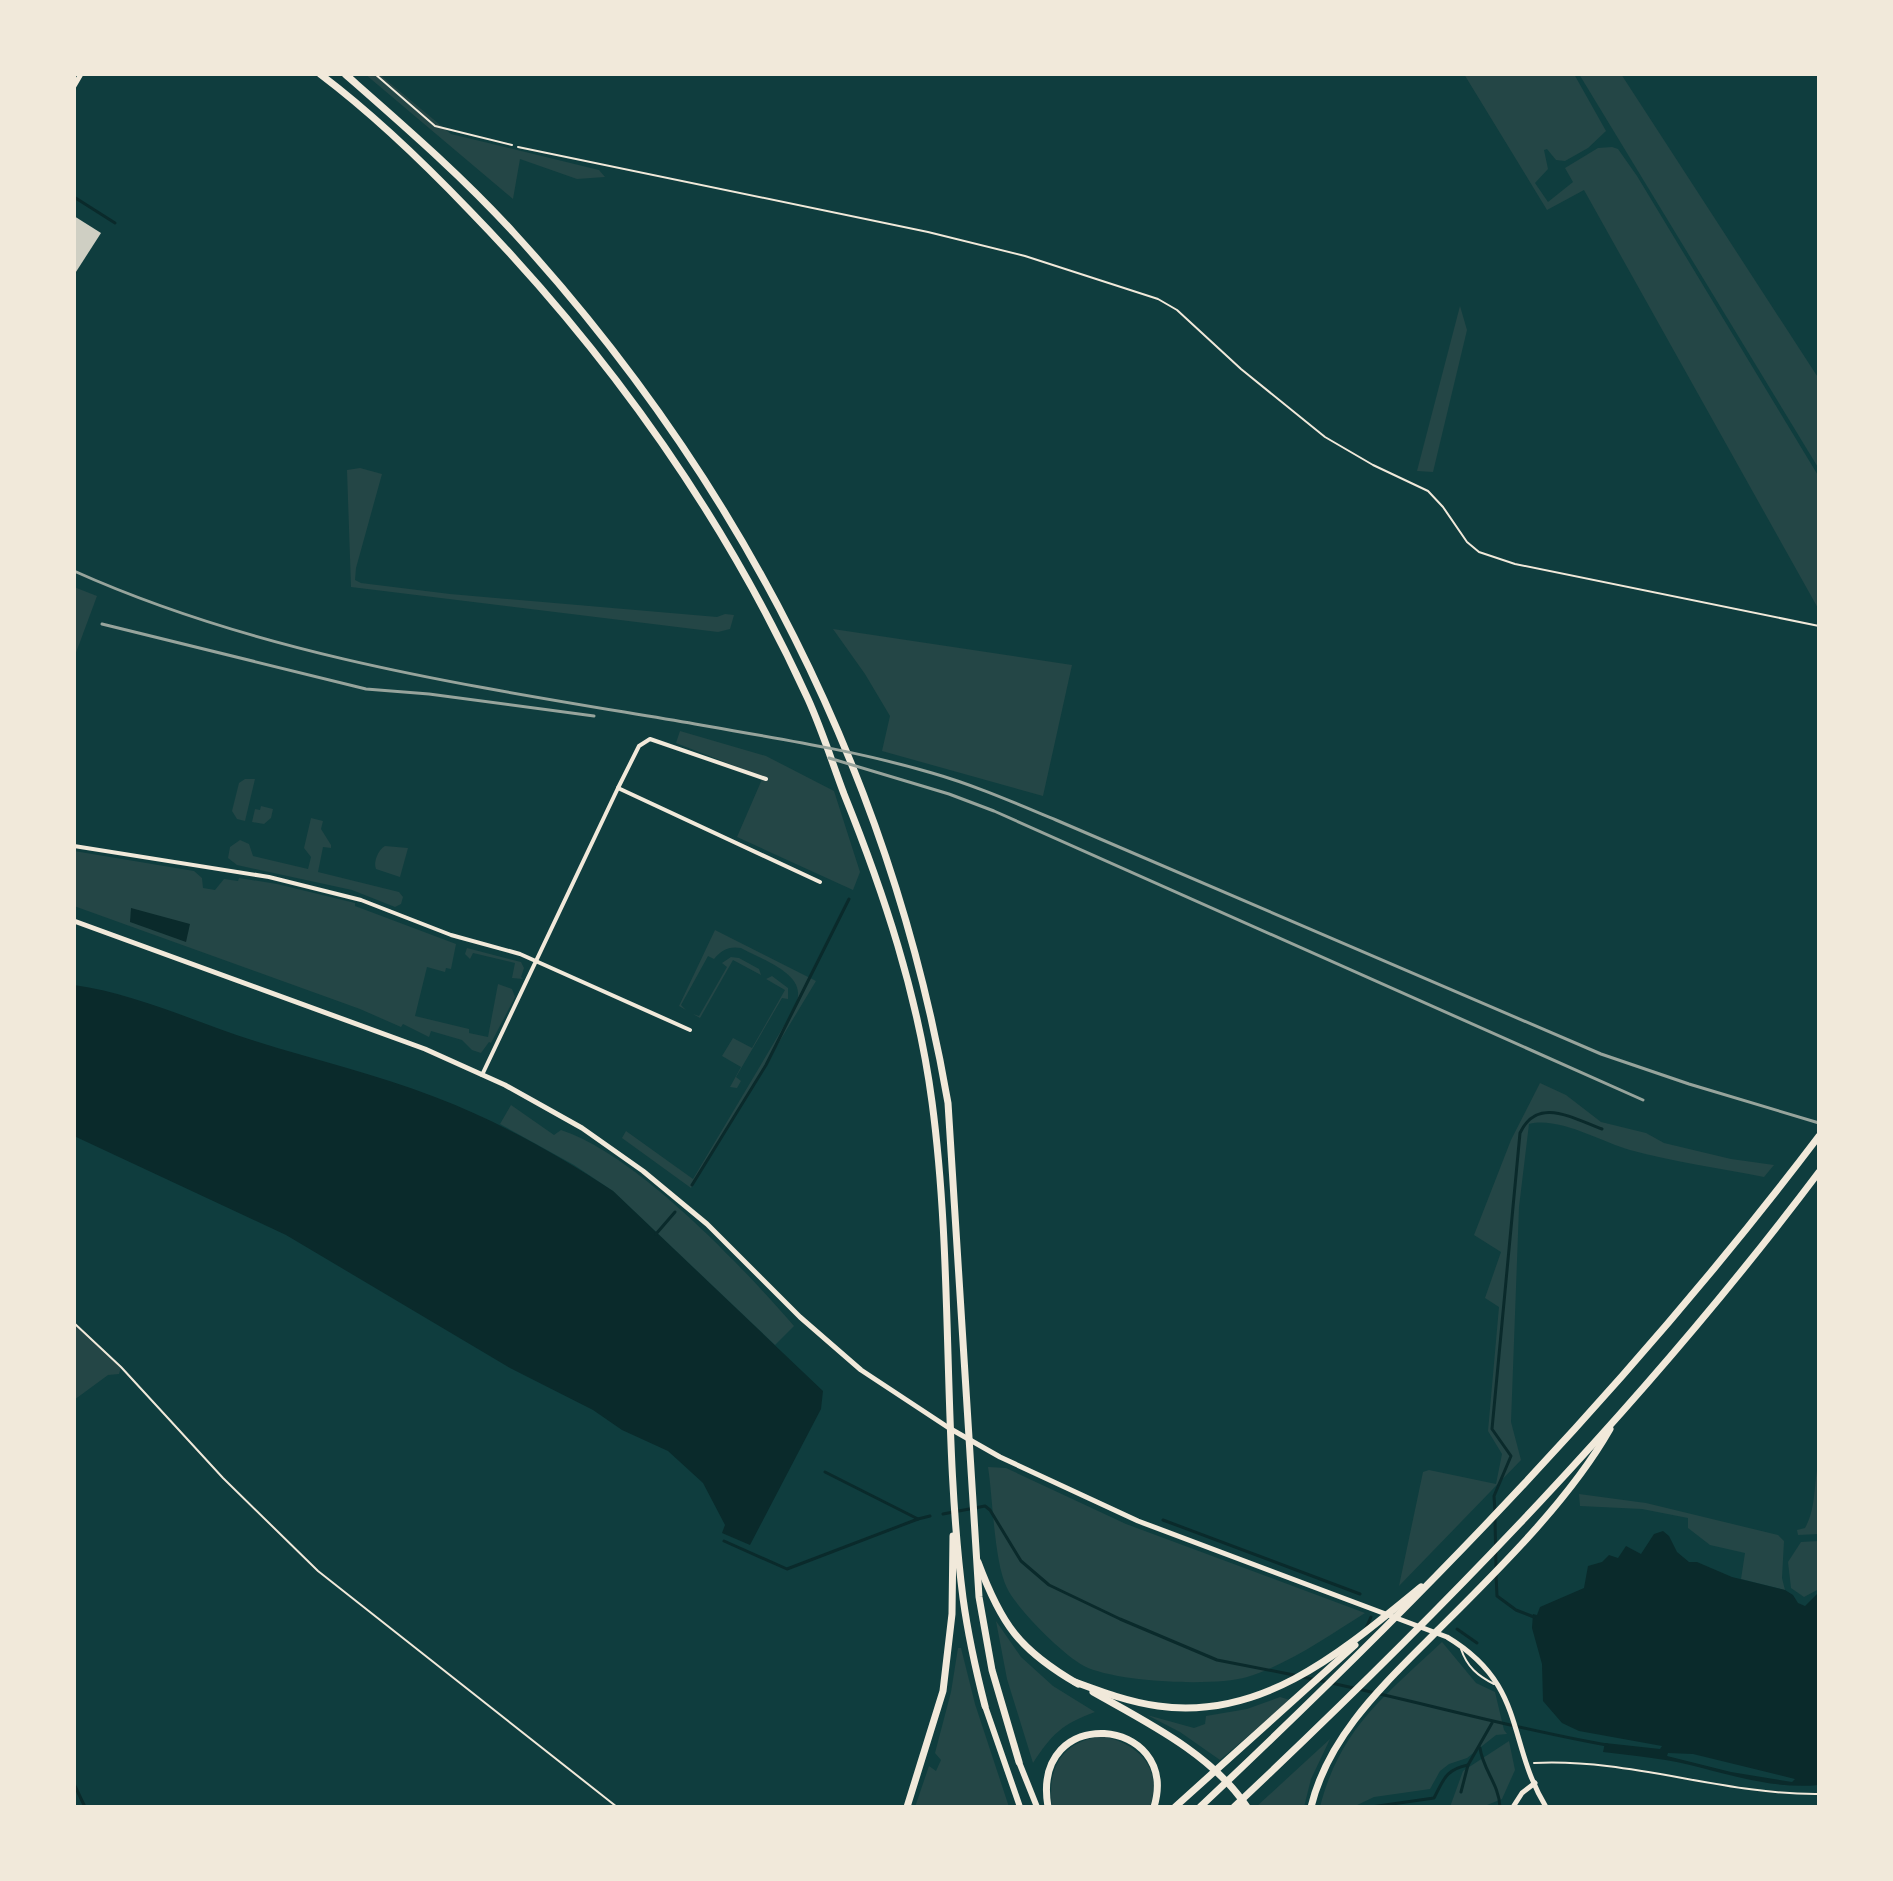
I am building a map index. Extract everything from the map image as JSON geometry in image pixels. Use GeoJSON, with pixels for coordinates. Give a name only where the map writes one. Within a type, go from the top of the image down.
{"type":"FeatureCollection","features":[{"type":"Feature","properties":{"kind":"highway"},"geometry":{"type":"LineString","coordinates":[[320,74],[447,187],[540,286],[651,427],[709,512],[770,623],[810,704],[872,861],[919,1027],[933,1103],[955,1506],[956,1554],[943,1691],[907,1807]]}},
{"type":"Feature","properties":{"kind":"highway"},"geometry":{"type":"LineString","coordinates":[[345,74],[416,137],[512,231],[562,287],[626,368],[717,497],[784,615],[861,786],[914,941],[935,1023],[955,1176],[975,1553],[989,1658],[1004,1716],[1037,1807]]}},
{"type":"Feature","properties":{"kind":"highway"},"geometry":{"type":"LineString","coordinates":[[1200,1807],[1301,1713],[1451,1562],[1558,1448],[1742,1235],[1819,1136]]}},
{"type":"Feature","properties":{"kind":"highway"},"geometry":{"type":"LineString","coordinates":[[1234,1807],[1399,1648],[1540,1500],[1710,1309],[1819,1172]]}},
{"type":"Feature","properties":{"kind":"highway"},"geometry":{"type":"LineString","coordinates":[[1311,1807],[1327,1764],[1358,1715],[1507,1558],[1585,1470],[1618,1414]]}},
{"type":"Feature","properties":{"kind":"highway"},"geometry":{"type":"LineString","coordinates":[[975,1553],[993,1602],[1013,1634],[1036,1655],[1075,1682],[1195,1755],[1227,1783],[1247,1807]]}},
{"type":"Feature","properties":{"kind":"highway"},"geometry":{"type":"LineString","coordinates":[[956,1554],[985,1706],[1020,1807]]}},
{"type":"Feature","properties":{"kind":"highway"},"geometry":{"type":"LineString","coordinates":[[1075,1682],[1144,1703],[1202,1707],[1251,1698],[1296,1679],[1340,1652],[1451,1562]]}},
{"type":"Feature","properties":{"kind":"highway"},"geometry":{"type":"LineString","coordinates":[[1175,1807],[1376,1624]]}},
{"type":"Feature","properties":{"kind":"highway"},"geometry":{"type":"LineString","coordinates":[[1048,1807],[1046,1783],[1054,1758],[1073,1740],[1097,1732],[1125,1737],[1147,1755],[1157,1780],[1154,1807]]}},
{"type":"Feature","properties":{"kind":"main road"},"geometry":{"type":"LineString","coordinates":[[74,86],[81,74]]}},
{"type":"Feature","properties":{"kind":"main road"},"geometry":{"type":"LineString","coordinates":[[74,921],[374,1030],[482,1075],[582,1128],[643,1171],[707,1224],[800,1317],[861,1370],[949,1428],[1000,1457],[1138,1521],[1438,1633],[1460,1644],[1481,1662],[1500,1687],[1546,1807]]}},
{"type":"Feature","properties":{"kind":"main road"},"geometry":{"type":"LineString","coordinates":[[1513,1807],[1522,1793],[1535,1783]]}},
{"type":"Feature","properties":{"kind":"street"},"geometry":{"type":"LineString","coordinates":[[482,1075],[639,746],[650,739],[766,779]]}},
{"type":"Feature","properties":{"kind":"street"},"geometry":{"type":"LineString","coordinates":[[618,788],[820,882]]}},
{"type":"Feature","properties":{"kind":"street"},"geometry":{"type":"LineString","coordinates":[[74,846],[269,877],[361,900],[451,935],[537,962],[690,1030]]}},
{"type":"Feature","properties":{"kind":"lane"},"geometry":{"type":"LineString","coordinates":[[518,147],[942,236],[1025,256],[1137,290],[1177,310],[1241,369],[1325,437],[1373,465],[1428,491],[1467,542],[1489,557],[1819,626]]}},
{"type":"Feature","properties":{"kind":"lane"},"geometry":{"type":"LineString","coordinates":[[1460,1644],[1465,1660],[1478,1676],[1500,1687]]}},
{"type":"Feature","properties":{"kind":"path"},"geometry":{"type":"LineString","coordinates":[[375,74],[435,126],[518,147]]}},
{"type":"Feature","properties":{"kind":"path"},"geometry":{"type":"LineString","coordinates":[[74,1323],[121,1367],[233,1488],[318,1571],[617,1807]]}},
{"type":"Feature","properties":{"kind":"path"},"geometry":{"type":"LineString","coordinates":[[1528,1763],[1631,1769],[1783,1794],[1819,1794]]}},
{"type":"Feature","properties":{"kind":"shaded area"},"geometry":{"type":"Polygon","coordinates":[[[365,74],[379,74],[451,134],[599,170],[605,177],[577,179],[520,159],[513,199],[365,74]]]}},
{"type":"Feature","properties":{"kind":"shaded area"},"geometry":{"type":"Polygon","coordinates":[[[1464,74],[1574,74],[1606,131],[1588,148],[1565,161],[1556,160],[1547,149],[1544,150],[1548,169],[1535,183],[1548,202],[1573,182],[1565,168],[1598,148],[1612,147],[1618,149],[1637,176],[1819,477],[1819,610],[1584,190],[1547,210],[1464,74]]]}},
{"type":"Feature","properties":{"kind":"shaded area"},"geometry":{"type":"Polygon","coordinates":[[[1579,74],[1621,74],[1819,379],[1819,469],[1579,74]]]}},
{"type":"Feature","properties":{"kind":"shaded area"},"geometry":{"type":"Polygon","coordinates":[[[1460,306],[1467,330],[1433,472],[1417,471],[1460,306]]]}},
{"type":"Feature","properties":{"kind":"shaded area"},"geometry":{"type":"Polygon","coordinates":[[[360,468],[382,474],[356,568],[355,580],[361,583],[450,594],[717,617],[734,615],[730,629],[718,632],[351,587],[347,470],[360,468]]]}},
{"type":"Feature","properties":{"kind":"shaded area"},"geometry":{"type":"Polygon","coordinates":[[[74,587],[97,596],[74,658],[74,587]]]}},
{"type":"Feature","properties":{"kind":"shaded area"},"geometry":{"type":"Polygon","coordinates":[[[833,629],[1072,665],[1043,796],[882,751],[890,716],[833,629]]]}},
{"type":"Feature","properties":{"kind":"shaded area"},"geometry":{"type":"Polygon","coordinates":[[[680,731],[766,756],[834,791],[860,872],[853,890],[737,837],[763,777],[676,743],[680,731]]]}},
{"type":"Feature","properties":{"kind":"shaded area"},"geometry":{"type":"Polygon","coordinates":[[[245,779],[255,779],[245,821],[237,819],[232,811],[239,783],[245,779]]]}},
{"type":"Feature","properties":{"kind":"shaded area"},"geometry":{"type":"Polygon","coordinates":[[[261,806],[273,809],[271,818],[264,824],[252,822],[255,809],[260,810],[261,806]]]}},
{"type":"Feature","properties":{"kind":"shaded area"},"geometry":{"type":"Polygon","coordinates":[[[311,818],[323,821],[321,829],[331,845],[331,848],[323,847],[318,872],[399,892],[403,897],[401,904],[395,907],[352,890],[237,865],[228,858],[230,847],[240,840],[249,844],[253,856],[308,869],[311,857],[304,848],[311,818]]]}},
{"type":"Feature","properties":{"kind":"shaded area"},"geometry":{"type":"Polygon","coordinates":[[[385,846],[408,848],[400,877],[376,869],[377,856],[385,846]]]}},
{"type":"Feature","properties":{"kind":"shaded area"},"geometry":{"type":"Polygon","coordinates":[[[74,851],[194,871],[202,878],[203,888],[215,890],[224,879],[238,881],[239,878],[277,884],[355,903],[355,906],[456,944],[451,969],[446,968],[445,972],[427,967],[415,1016],[469,1029],[469,1033],[488,1037],[498,984],[512,989],[515,997],[491,1043],[481,1053],[472,1050],[462,1040],[431,1031],[429,1037],[403,1024],[401,1027],[360,1009],[74,906],[74,851]]]}},
{"type":"Feature","properties":{"kind":"shaded area"},"geometry":{"type":"Polygon","coordinates":[[[131,908],[190,924],[186,942],[130,922],[131,908]]]}},
{"type":"Feature","properties":{"kind":"shaded area"},"geometry":{"type":"Polygon","coordinates":[[[715,930],[816,981],[691,1188],[622,1138],[626,1131],[693,1179],[798,998],[797,986],[785,972],[741,948],[732,948],[714,959],[708,956],[681,1005],[686,1010],[679,1006],[715,930]]]}},
{"type":"Feature","properties":{"kind":"shaded area"},"geometry":{"type":"Polygon","coordinates":[[[467,948],[521,962],[523,979],[512,978],[515,963],[473,953],[470,959],[465,954],[467,948]]]}},
{"type":"Feature","properties":{"kind":"shaded area"},"geometry":{"type":"Polygon","coordinates":[[[731,957],[759,969],[761,975],[733,960],[700,1018],[693,1014],[699,1016],[727,967],[722,963],[731,957]]]}},
{"type":"Feature","properties":{"kind":"shaded area"},"geometry":{"type":"Polygon","coordinates":[[[772,976],[788,988],[788,999],[782,998],[736,1077],[741,1081],[737,1088],[730,1087],[741,1067],[722,1056],[733,1038],[752,1048],[785,990],[766,979],[772,976]]]}},
{"type":"Feature","properties":{"kind":"shaded area"},"geometry":{"type":"Polygon","coordinates":[[[74,985],[143,1002],[255,1041],[435,1097],[527,1139],[613,1191],[823,1391],[821,1409],[750,1545],[722,1533],[725,1525],[703,1483],[668,1451],[622,1430],[593,1410],[510,1368],[286,1235],[74,1136],[74,985]]]}},
{"type":"Feature","properties":{"kind":"shaded area"},"geometry":{"type":"Polygon","coordinates":[[[1540,1083],[1566,1095],[1601,1122],[1646,1133],[1664,1143],[1731,1159],[1774,1165],[1764,1177],[1647,1154],[1553,1124],[1529,1124],[1519,1207],[1511,1422],[1521,1460],[1399,1586],[1423,1472],[1429,1470],[1496,1484],[1502,1454],[1488,1431],[1499,1307],[1485,1298],[1501,1252],[1474,1235],[1511,1140],[1540,1083]]]}},
{"type":"Feature","properties":{"kind":"shaded area"},"geometry":{"type":"Polygon","coordinates":[[[511,1105],[554,1135],[561,1130],[591,1143],[654,1187],[717,1244],[794,1326],[775,1345],[613,1191],[574,1165],[500,1124],[511,1105]]]}},
{"type":"Feature","properties":{"kind":"shaded area"},"geometry":{"type":"Polygon","coordinates":[[[74,1323],[121,1367],[119,1374],[108,1375],[74,1400],[74,1323]]]}},
{"type":"Feature","properties":{"kind":"shaded area"},"geometry":{"type":"Polygon","coordinates":[[[1819,1461],[1819,1534],[1798,1535],[1797,1530],[1805,1528],[1811,1512],[1819,1461]]]}},
{"type":"Feature","properties":{"kind":"shaded area"},"geometry":{"type":"Polygon","coordinates":[[[988,1467],[1006,1468],[1126,1524],[1365,1613],[1278,1665],[1232,1680],[1189,1682],[1140,1679],[1084,1666],[1041,1631],[1007,1588],[997,1547],[988,1467]]]}},
{"type":"Feature","properties":{"kind":"shaded area"},"geometry":{"type":"Polygon","coordinates":[[[1579,1494],[1646,1503],[1778,1535],[1784,1541],[1782,1578],[1785,1590],[1741,1579],[1745,1553],[1710,1545],[1688,1528],[1688,1518],[1642,1509],[1580,1506],[1579,1494]]]}},
{"type":"Feature","properties":{"kind":"shaded area"},"geometry":{"type":"Polygon","coordinates":[[[1663,1531],[1677,1552],[1689,1562],[1785,1590],[1805,1606],[1819,1592],[1819,1785],[1775,1784],[1678,1762],[1603,1752],[1605,1743],[1660,1749],[1662,1746],[1579,1731],[1562,1723],[1543,1701],[1542,1664],[1532,1628],[1533,1614],[1537,1615],[1540,1607],[1584,1588],[1588,1566],[1602,1562],[1609,1555],[1618,1558],[1626,1546],[1641,1554],[1654,1534],[1663,1531]],[[1668,1753],[1667,1756],[1731,1772],[1792,1782],[1795,1779],[1693,1754],[1668,1753]]]}},
{"type":"Feature","properties":{"kind":"shaded area"},"geometry":{"type":"Polygon","coordinates":[[[1819,1541],[1819,1589],[1804,1597],[1791,1588],[1788,1562],[1801,1542],[1819,1541]]]}},
{"type":"Feature","properties":{"kind":"shaded area"},"geometry":{"type":"Polygon","coordinates":[[[996,1621],[1021,1657],[1053,1686],[1095,1712],[1059,1731],[1033,1763],[1007,1679],[996,1621]]]}},
{"type":"Feature","properties":{"kind":"shaded area"},"geometry":{"type":"Polygon","coordinates":[[[1442,1642],[1476,1683],[1495,1692],[1507,1734],[1496,1735],[1467,1758],[1449,1764],[1440,1771],[1430,1789],[1374,1797],[1353,1807],[1320,1807],[1329,1779],[1353,1734],[1384,1697],[1442,1642]]]}},
{"type":"Feature","properties":{"kind":"shaded area"},"geometry":{"type":"Polygon","coordinates":[[[958,1648],[961,1648],[975,1704],[1009,1807],[915,1807],[929,1766],[936,1771],[941,1760],[935,1753],[951,1692],[958,1648]]]}},
{"type":"Feature","properties":{"kind":"shaded area"},"geometry":{"type":"Polygon","coordinates":[[[1280,1697],[1290,1700],[1220,1760],[1180,1732],[1147,1715],[1194,1728],[1205,1724],[1206,1716],[1247,1709],[1280,1697]]]}},
{"type":"Feature","properties":{"kind":"shaded area"},"geometry":{"type":"Polygon","coordinates":[[[1102,1736],[1127,1745],[1144,1760],[1153,1780],[1150,1807],[1052,1807],[1052,1780],[1060,1759],[1076,1744],[1102,1736]]]}},
{"type":"Feature","properties":{"kind":"shaded area"},"geometry":{"type":"Polygon","coordinates":[[[1330,1739],[1311,1779],[1304,1807],[1256,1807],[1330,1739]]]}},
{"type":"Feature","properties":{"kind":"shaded area"},"geometry":{"type":"Polygon","coordinates":[[[1509,1741],[1515,1770],[1502,1799],[1482,1807],[1450,1807],[1463,1771],[1509,1741]]]}},
{"type":"Feature","properties":{"kind":"building"},"geometry":{"type":"Polygon","coordinates":[[[74,216],[101,233],[74,275],[74,216]]]}},
{"type":"Feature","properties":{"kind":"waterway"},"geometry":{"type":"LineString","coordinates":[[74,197],[115,223]]}},
{"type":"Feature","properties":{"kind":"waterway"},"geometry":{"type":"LineString","coordinates":[[692,1185],[766,1065],[849,899]]}},
{"type":"Feature","properties":{"kind":"waterway"},"geometry":{"type":"LineString","coordinates":[[1495,1512],[1494,1496],[1511,1456],[1492,1429],[1520,1133],[1536,1115],[1546,1113],[1567,1116],[1602,1129]]}},
{"type":"Feature","properties":{"kind":"waterway"},"geometry":{"type":"LineString","coordinates":[[656,1234],[675,1212]]}},
{"type":"Feature","properties":{"kind":"waterway"},"geometry":{"type":"LineString","coordinates":[[825,1472],[918,1519],[930,1516]]}},
{"type":"Feature","properties":{"kind":"waterway"},"geometry":{"type":"LineString","coordinates":[[943,1514],[985,1506],[1021,1561],[1049,1585],[1217,1660],[1294,1675]]}},
{"type":"Feature","properties":{"kind":"waterway"},"geometry":{"type":"LineString","coordinates":[[724,1541],[787,1569],[918,1519]]}},
{"type":"Feature","properties":{"kind":"waterway"},"geometry":{"type":"LineString","coordinates":[[1495,1519],[1496,1568]]}},
{"type":"Feature","properties":{"kind":"waterway"},"geometry":{"type":"LineString","coordinates":[[1163,1520],[1360,1594]]}},
{"type":"Feature","properties":{"kind":"waterway"},"geometry":{"type":"LineString","coordinates":[[1496,1575],[1497,1596],[1516,1610],[1534,1617]]}},
{"type":"Feature","properties":{"kind":"waterway"},"geometry":{"type":"LineString","coordinates":[[1366,1628],[1371,1617]]}},
{"type":"Feature","properties":{"kind":"waterway"},"geometry":{"type":"LineString","coordinates":[[1457,1629],[1477,1643]]}},
{"type":"Feature","properties":{"kind":"waterway"},"geometry":{"type":"LineString","coordinates":[[1302,1677],[1607,1745]]}},
{"type":"Feature","properties":{"kind":"waterway"},"geometry":{"type":"LineString","coordinates":[[1461,1792],[1468,1765],[1492,1723]]}},
{"type":"Feature","properties":{"kind":"waterway"},"geometry":{"type":"LineString","coordinates":[[1480,1748],[1500,1807]]}},
{"type":"Feature","properties":{"kind":"waterway"},"geometry":{"type":"LineString","coordinates":[[1371,1807],[1434,1798],[1450,1773],[1468,1765]]}},
{"type":"Feature","properties":{"kind":"waterway"},"geometry":{"type":"LineString","coordinates":[[74,1784],[85,1807]]}},
{"type":"Feature","properties":{"kind":"railway"},"geometry":{"type":"LineString","coordinates":[[74,571],[148,601],[301,649],[458,683],[814,745],[948,778],[1056,820],[1601,1054],[1819,1123]]}},
{"type":"Feature","properties":{"kind":"railway"},"geometry":{"type":"LineString","coordinates":[[102,624],[366,689],[429,694],[594,716]]}},
{"type":"Feature","properties":{"kind":"railway"},"geometry":{"type":"LineString","coordinates":[[829,758],[949,794],[994,811],[1643,1100]]}}]}
